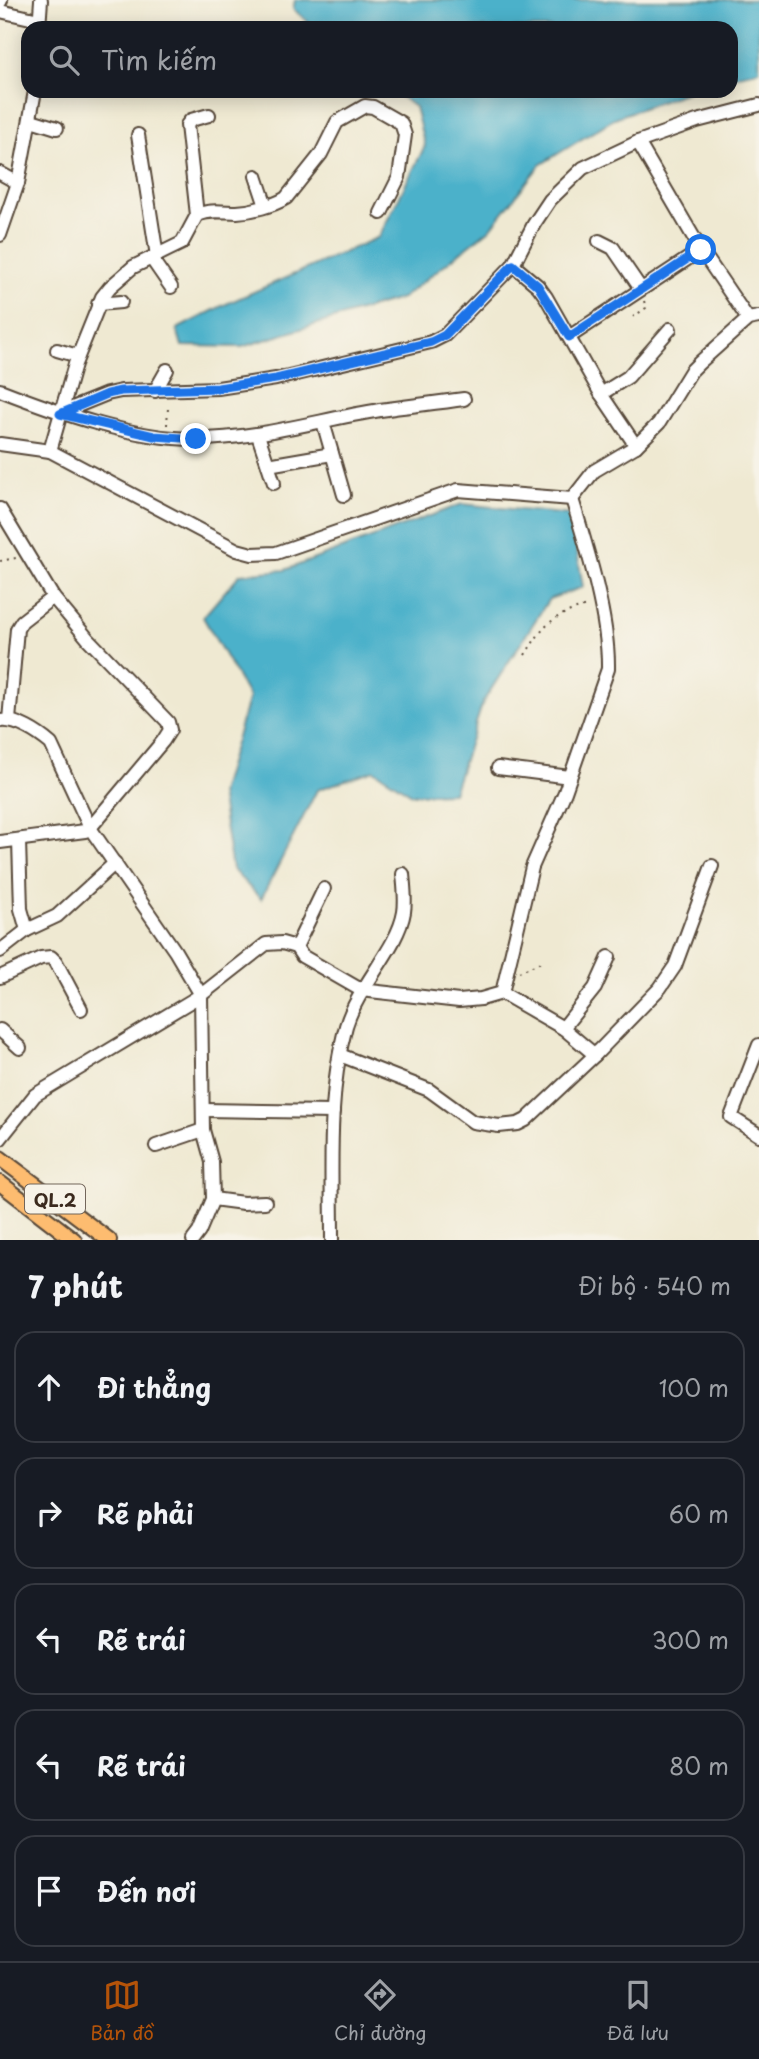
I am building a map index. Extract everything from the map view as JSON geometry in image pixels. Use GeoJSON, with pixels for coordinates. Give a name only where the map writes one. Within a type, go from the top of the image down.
{"type":"FeatureCollection","features":[{"type":"Feature","properties":{"kind":"main road","name":"QL.2"},"geometry":{"type":"LineString","coordinates":[[0,1158],[109,1240]]}},
{"type":"Feature","properties":{"kind":"main road","name":"QL.2"},"geometry":{"type":"LineString","coordinates":[[0,1183],[74,1240]]}},
{"type":"Feature","properties":{"kind":"street"},"geometry":{"type":"LineString","coordinates":[[39,21],[41,0]]}},
{"type":"Feature","properties":{"kind":"street"},"geometry":{"type":"LineString","coordinates":[[0,11],[30,21]]}},
{"type":"Feature","properties":{"kind":"street"},"geometry":{"type":"LineString","coordinates":[[0,235],[18,183],[34,98]]}},
{"type":"Feature","properties":{"kind":"street"},"geometry":{"type":"LineString","coordinates":[[60,414],[107,394],[121,391],[218,388],[276,379],[431,342],[445,335],[513,265],[550,200],[583,168],[638,142],[697,121],[759,105]]}},
{"type":"Feature","properties":{"kind":"street"},"geometry":{"type":"LineString","coordinates":[[197,215],[206,212],[239,212],[286,198],[321,154],[337,122],[365,106],[373,107],[401,123],[405,135],[400,177],[381,213]]}},
{"type":"Feature","properties":{"kind":"street"},"geometry":{"type":"LineString","coordinates":[[50,451],[78,356],[98,304],[110,287],[134,267],[189,245],[197,215],[187,125],[191,120],[209,115]]}},
{"type":"Feature","properties":{"kind":"street"},"geometry":{"type":"LineString","coordinates":[[31,120],[57,128]]}},
{"type":"Feature","properties":{"kind":"street"},"geometry":{"type":"LineString","coordinates":[[138,135],[154,257],[171,287]]}},
{"type":"Feature","properties":{"kind":"street"},"geometry":{"type":"LineString","coordinates":[[572,499],[594,471],[636,446],[659,423],[691,371],[753,318],[701,250],[638,142]]}},
{"type":"Feature","properties":{"kind":"street"},"geometry":{"type":"LineString","coordinates":[[0,173],[18,183]]}},
{"type":"Feature","properties":{"kind":"street"},"geometry":{"type":"LineString","coordinates":[[256,176],[266,206]]}},
{"type":"Feature","properties":{"kind":"street"},"geometry":{"type":"LineString","coordinates":[[599,241],[613,248],[640,290]]}},
{"type":"Feature","properties":{"kind":"street"},"geometry":{"type":"LineString","coordinates":[[569,337],[701,250]]}},
{"type":"Feature","properties":{"kind":"street"},"geometry":{"type":"LineString","coordinates":[[513,265],[538,286],[601,394],[636,446]]}},
{"type":"Feature","properties":{"kind":"street"},"geometry":{"type":"LineString","coordinates":[[98,304],[121,302]]}},
{"type":"Feature","properties":{"kind":"street"},"geometry":{"type":"LineString","coordinates":[[601,394],[628,377],[670,329]]}},
{"type":"Feature","properties":{"kind":"street"},"geometry":{"type":"LineString","coordinates":[[57,350],[78,356]]}},
{"type":"Feature","properties":{"kind":"street"},"geometry":{"type":"LineString","coordinates":[[155,391],[167,370]]}},
{"type":"Feature","properties":{"kind":"street"},"geometry":{"type":"LineString","coordinates":[[0,390],[60,414],[154,436],[196,439],[258,435],[379,411],[464,400]]}},
{"type":"Feature","properties":{"kind":"street"},"geometry":{"type":"LineString","coordinates":[[323,422],[344,495]]}},
{"type":"Feature","properties":{"kind":"street"},"geometry":{"type":"LineString","coordinates":[[258,435],[274,484]]}},
{"type":"Feature","properties":{"kind":"street"},"geometry":{"type":"LineString","coordinates":[[0,444],[50,451],[236,550],[252,554],[276,553],[458,490],[572,499]]}},
{"type":"Feature","properties":{"kind":"street"},"geometry":{"type":"LineString","coordinates":[[268,465],[332,454]]}},
{"type":"Feature","properties":{"kind":"street"},"geometry":{"type":"LineString","coordinates":[[502,993],[532,867],[570,777],[608,669],[608,650],[599,603],[572,499]]}},
{"type":"Feature","properties":{"kind":"street"},"geometry":{"type":"LineString","coordinates":[[0,509],[53,597],[88,639],[169,722],[170,730],[90,828],[0,842]]}},
{"type":"Feature","properties":{"kind":"street"},"geometry":{"type":"LineString","coordinates":[[53,597],[22,621],[16,629],[4,721],[41,736],[51,744],[90,828],[175,951],[201,995],[203,1130],[212,1162],[213,1199],[193,1240]]}},
{"type":"Feature","properties":{"kind":"street"},"geometry":{"type":"LineString","coordinates":[[498,768],[570,777]]}},
{"type":"Feature","properties":{"kind":"street"},"geometry":{"type":"LineString","coordinates":[[19,841],[21,909],[27,930]]}},
{"type":"Feature","properties":{"kind":"street"},"geometry":{"type":"LineString","coordinates":[[0,951],[27,930],[57,916],[115,863]]}},
{"type":"Feature","properties":{"kind":"street"},"geometry":{"type":"LineString","coordinates":[[340,1055],[429,1090],[473,1122],[499,1126],[518,1124],[526,1120],[595,1055],[660,988],[675,966],[712,866]]}},
{"type":"Feature","properties":{"kind":"street"},"geometry":{"type":"LineString","coordinates":[[332,1240],[333,1112],[340,1055],[347,1025],[360,990],[394,936],[404,912],[403,874]]}},
{"type":"Feature","properties":{"kind":"street"},"geometry":{"type":"LineString","coordinates":[[296,947],[324,889]]}},
{"type":"Feature","properties":{"kind":"street"},"geometry":{"type":"LineString","coordinates":[[0,1139],[35,1095],[201,995],[266,944],[282,943],[296,947],[302,956],[360,990],[459,1001],[502,993],[563,1028],[595,1055]]}},
{"type":"Feature","properties":{"kind":"street"},"geometry":{"type":"LineString","coordinates":[[0,977],[41,958],[51,957],[56,961],[81,1009]]}},
{"type":"Feature","properties":{"kind":"street"},"geometry":{"type":"LineString","coordinates":[[563,1028],[595,988],[610,957]]}},
{"type":"Feature","properties":{"kind":"street"},"geometry":{"type":"LineString","coordinates":[[0,1030],[20,1048]]}},
{"type":"Feature","properties":{"kind":"street"},"geometry":{"type":"LineString","coordinates":[[759,1045],[732,1117],[759,1135]]}},
{"type":"Feature","properties":{"kind":"street"},"geometry":{"type":"LineString","coordinates":[[204,1110],[333,1112]]}},
{"type":"Feature","properties":{"kind":"street"},"geometry":{"type":"LineString","coordinates":[[156,1146],[203,1130]]}},
{"type":"Feature","properties":{"kind":"street"},"geometry":{"type":"LineString","coordinates":[[213,1199],[243,1203],[265,1202]]}},
{"type":"Feature","properties":{"kind":"path"},"geometry":{"type":"LineString","coordinates":[[633,317],[646,308],[640,290]]}},
{"type":"Feature","properties":{"kind":"path"},"geometry":{"type":"LineString","coordinates":[[167,436],[168,408]]}},
{"type":"Feature","properties":{"kind":"path"},"geometry":{"type":"LineString","coordinates":[[0,561],[16,558],[25,552]]}},
{"type":"Feature","properties":{"kind":"path"},"geometry":{"type":"LineString","coordinates":[[525,655],[538,634],[554,618],[599,603]]}},
{"type":"Feature","properties":{"kind":"path"},"geometry":{"type":"LineString","coordinates":[[507,975],[541,962]]}},
{"type":"Feature","properties":{"kind":"water"},"geometry":{"type":"Polygon","coordinates":[[[295,0],[759,0],[759,70],[738,75],[738,21],[307,21],[293,9],[295,0]]]}},
{"type":"Feature","properties":{"kind":"water"},"geometry":{"type":"Polygon","coordinates":[[[403,98],[670,98],[617,117],[540,165],[490,229],[402,298],[242,347],[182,346],[177,329],[224,305],[379,237],[425,146],[415,107],[403,98]]]}},
{"type":"Feature","properties":{"kind":"water"},"geometry":{"type":"Polygon","coordinates":[[[462,504],[571,515],[583,587],[549,599],[483,702],[453,793],[412,794],[374,770],[317,790],[261,899],[232,869],[220,793],[249,697],[203,617],[240,574],[285,570],[462,504]]]}},
{"type":"Feature","properties":{"kind":"route"},"geometry":{"type":"LineString","coordinates":[[196,439],[154,436],[60,414],[107,394],[121,391],[218,388],[276,379],[431,342],[445,335],[513,265],[538,286],[569,337],[701,250]]}}]}
